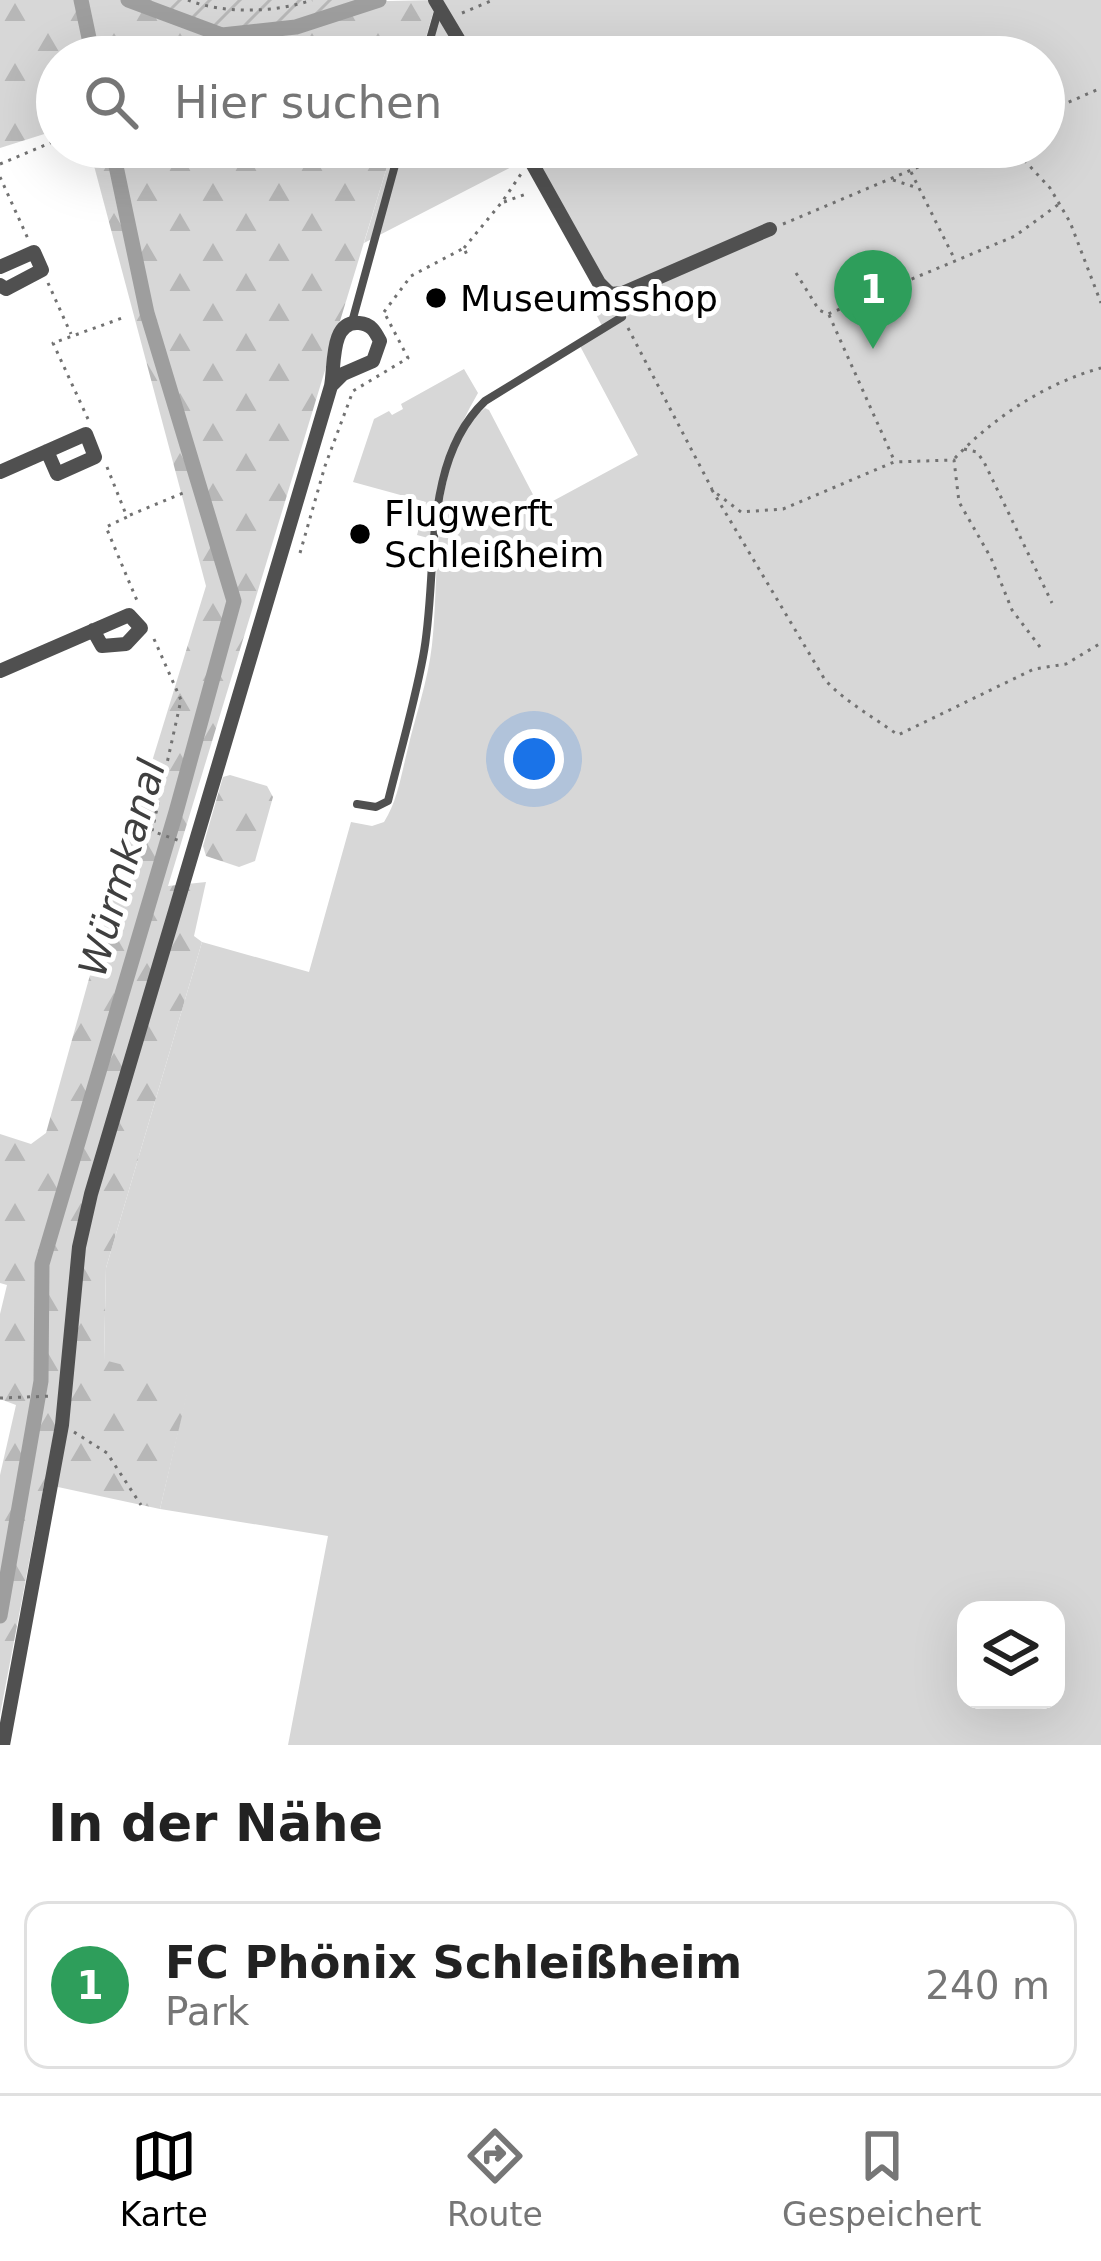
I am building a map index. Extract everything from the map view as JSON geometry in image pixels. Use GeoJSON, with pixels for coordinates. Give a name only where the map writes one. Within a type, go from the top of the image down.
{"type":"FeatureCollection","features":[{"type":"Feature","properties":{"kind":"street"},"geometry":{"type":"LineString","coordinates":[[440,9],[456,36]]}},
{"type":"Feature","properties":{"kind":"street"},"geometry":{"type":"LineString","coordinates":[[535,168],[599,283],[610,294],[623,293],[770,229]]}},
{"type":"Feature","properties":{"kind":"street"},"geometry":{"type":"LineString","coordinates":[[0,267],[34,252],[42,270],[6,289],[0,284]]}},
{"type":"Feature","properties":{"kind":"street"},"geometry":{"type":"LineString","coordinates":[[3,1745],[62,1425],[80,1246],[91,1194],[331,386],[338,355],[335,344],[341,329],[351,323],[374,329],[380,341],[373,362],[343,374],[331,386]]}},
{"type":"Feature","properties":{"kind":"street"},"geometry":{"type":"LineString","coordinates":[[0,472],[47,452]]}},
{"type":"Feature","properties":{"kind":"street"},"geometry":{"type":"LineString","coordinates":[[0,671],[93,630]]}},
{"type":"Feature","properties":{"kind":"lane"},"geometry":{"type":"LineString","coordinates":[[351,323],[394,168]]}},
{"type":"Feature","properties":{"kind":"lane"},"geometry":{"type":"LineString","coordinates":[[357,804],[376,808],[388,801],[424,655],[445,476],[467,419],[484,401],[622,317]]}},
{"type":"Feature","properties":{"kind":"path"},"geometry":{"type":"LineString","coordinates":[[188,0],[212,10],[296,6],[312,0]]}},
{"type":"Feature","properties":{"kind":"path"},"geometry":{"type":"LineString","coordinates":[[440,9],[494,0]]}},
{"type":"Feature","properties":{"kind":"path"},"geometry":{"type":"LineString","coordinates":[[1065,104],[1101,88]]}},
{"type":"Feature","properties":{"kind":"path"},"geometry":{"type":"LineString","coordinates":[[0,164],[36,149]]}},
{"type":"Feature","properties":{"kind":"path"},"geometry":{"type":"LineString","coordinates":[[374,329],[411,276],[464,248],[502,202],[520,168]]}},
{"type":"Feature","properties":{"kind":"path"},"geometry":{"type":"LineString","coordinates":[[770,229],[917,168]]}},
{"type":"Feature","properties":{"kind":"path"},"geometry":{"type":"LineString","coordinates":[[1031,168],[1070,222],[1101,303]]}},
{"type":"Feature","properties":{"kind":"path"},"geometry":{"type":"LineString","coordinates":[[910,171],[956,262]]}},
{"type":"Feature","properties":{"kind":"path"},"geometry":{"type":"LineString","coordinates":[[0,177],[34,252]]}},
{"type":"Feature","properties":{"kind":"path"},"geometry":{"type":"LineString","coordinates":[[890,179],[919,189]]}},
{"type":"Feature","properties":{"kind":"path"},"geometry":{"type":"LineString","coordinates":[[502,202],[546,188]]}},
{"type":"Feature","properties":{"kind":"path"},"geometry":{"type":"LineString","coordinates":[[828,314],[1015,236],[1059,204]]}},
{"type":"Feature","properties":{"kind":"path"},"geometry":{"type":"LineString","coordinates":[[464,248],[467,255]]}},
{"type":"Feature","properties":{"kind":"path"},"geometry":{"type":"LineString","coordinates":[[42,270],[71,334]]}},
{"type":"Feature","properties":{"kind":"path"},"geometry":{"type":"LineString","coordinates":[[796,273],[819,310],[828,314],[894,462]]}},
{"type":"Feature","properties":{"kind":"path"},"geometry":{"type":"LineString","coordinates":[[300,554],[353,391],[408,358],[384,312]]}},
{"type":"Feature","properties":{"kind":"path"},"geometry":{"type":"LineString","coordinates":[[94,431],[53,343],[125,317]]}},
{"type":"Feature","properties":{"kind":"path"},"geometry":{"type":"LineString","coordinates":[[622,317],[712,490],[825,680],[849,705],[898,735],[1034,668],[1066,664],[1101,644]]}},
{"type":"Feature","properties":{"kind":"path"},"geometry":{"type":"LineString","coordinates":[[712,490],[741,512],[783,509],[894,462],[954,460],[1046,388],[1101,368]]}},
{"type":"Feature","properties":{"kind":"path"},"geometry":{"type":"LineString","coordinates":[[964,449],[976,452],[985,462],[1052,603]]}},
{"type":"Feature","properties":{"kind":"path"},"geometry":{"type":"LineString","coordinates":[[102,452],[127,517]]}},
{"type":"Feature","properties":{"kind":"path"},"geometry":{"type":"LineString","coordinates":[[954,460],[959,502],[991,558],[1012,610],[1040,646]]}},
{"type":"Feature","properties":{"kind":"path"},"geometry":{"type":"LineString","coordinates":[[140,608],[106,527],[183,493]]}},
{"type":"Feature","properties":{"kind":"path"},"geometry":{"type":"LineString","coordinates":[[148,626],[181,700],[152,831],[194,846]]}},
{"type":"Feature","properties":{"kind":"path"},"geometry":{"type":"LineString","coordinates":[[0,1398],[48,1397]]}},
{"type":"Feature","properties":{"kind":"path"},"geometry":{"type":"LineString","coordinates":[[62,1425],[107,1453],[141,1505]]}},
{"type":"Feature","properties":{"kind":"green space"},"geometry":{"type":"Polygon","coordinates":[[[0,0],[128,0],[136,6],[437,0],[426,36],[36,36],[36,137],[0,148],[0,0]]]}},
{"type":"Feature","properties":{"kind":"green space"},"geometry":{"type":"Polygon","coordinates":[[[128,0],[379,0],[296,27],[222,35],[128,0]]]}},
{"type":"Feature","properties":{"kind":"green space"},"geometry":{"type":"Polygon","coordinates":[[[437,0],[1101,0],[1101,1745],[288,1745],[328,1536],[160,1509],[189,1383],[104,1361],[106,1268],[202,942],[309,972],[351,822],[372,826],[384,822],[395,797],[430,658],[446,485],[467,428],[485,408],[489,410],[540,508],[638,455],[580,346],[604,330],[589,300],[605,283],[540,168],[1065,168],[1065,36],[426,36],[437,0]]]}},
{"type":"Feature","properties":{"kind":"green space"},"geometry":{"type":"Polygon","coordinates":[[[95,168],[387,168],[168,886],[206,882],[194,936],[202,942],[106,1268],[104,1360],[190,1382],[160,1509],[44,1484],[0,1715],[0,1475],[16,1405],[0,1399],[0,1314],[7,1285],[0,1283],[0,1134],[31,1144],[46,1133],[109,907],[116,861],[134,820],[206,586],[95,168]]]}},
{"type":"Feature","properties":{"kind":"green space"},"geometry":{"type":"Polygon","coordinates":[[[387,168],[510,168],[364,243],[387,168]]]}},
{"type":"Feature","properties":{"kind":"green space"},"geometry":{"type":"Polygon","coordinates":[[[464,369],[478,393],[445,467],[430,545],[428,538],[417,535],[426,502],[353,482],[374,419],[403,409],[401,404],[464,369]]]}},
{"type":"Feature","properties":{"kind":"green space"},"geometry":{"type":"Polygon","coordinates":[[[223,777],[267,786],[273,797],[255,861],[239,867],[206,856],[203,846],[223,777]]]}},
{"type":"Feature","properties":{"kind":"waterway","name":"Würmkanal"},"geometry":{"type":"LineString","coordinates":[[81,0],[89,36]]}},
{"type":"Feature","properties":{"kind":"waterway"},"geometry":{"type":"LineString","coordinates":[[128,0],[222,35],[296,27],[379,0]]}},
{"type":"Feature","properties":{"kind":"waterway","name":"Würmkanal"},"geometry":{"type":"LineString","coordinates":[[0,1616],[41,1381],[42,1264],[234,601],[147,313],[116,168]]}},
{"type":"Feature","properties":{"kind":"place","name":"Museumsshop"},"geometry":{"type":"Point","coordinates":[436,298]}},
{"type":"Feature","properties":{"kind":"place","name":"FC Phönix Schleißheim"},"geometry":{"type":"Point","coordinates":[873,349]}},
{"type":"Feature","properties":{"kind":"place","name":"Flugwerft Schleißheim"},"geometry":{"type":"Point","coordinates":[360,534]}}]}
